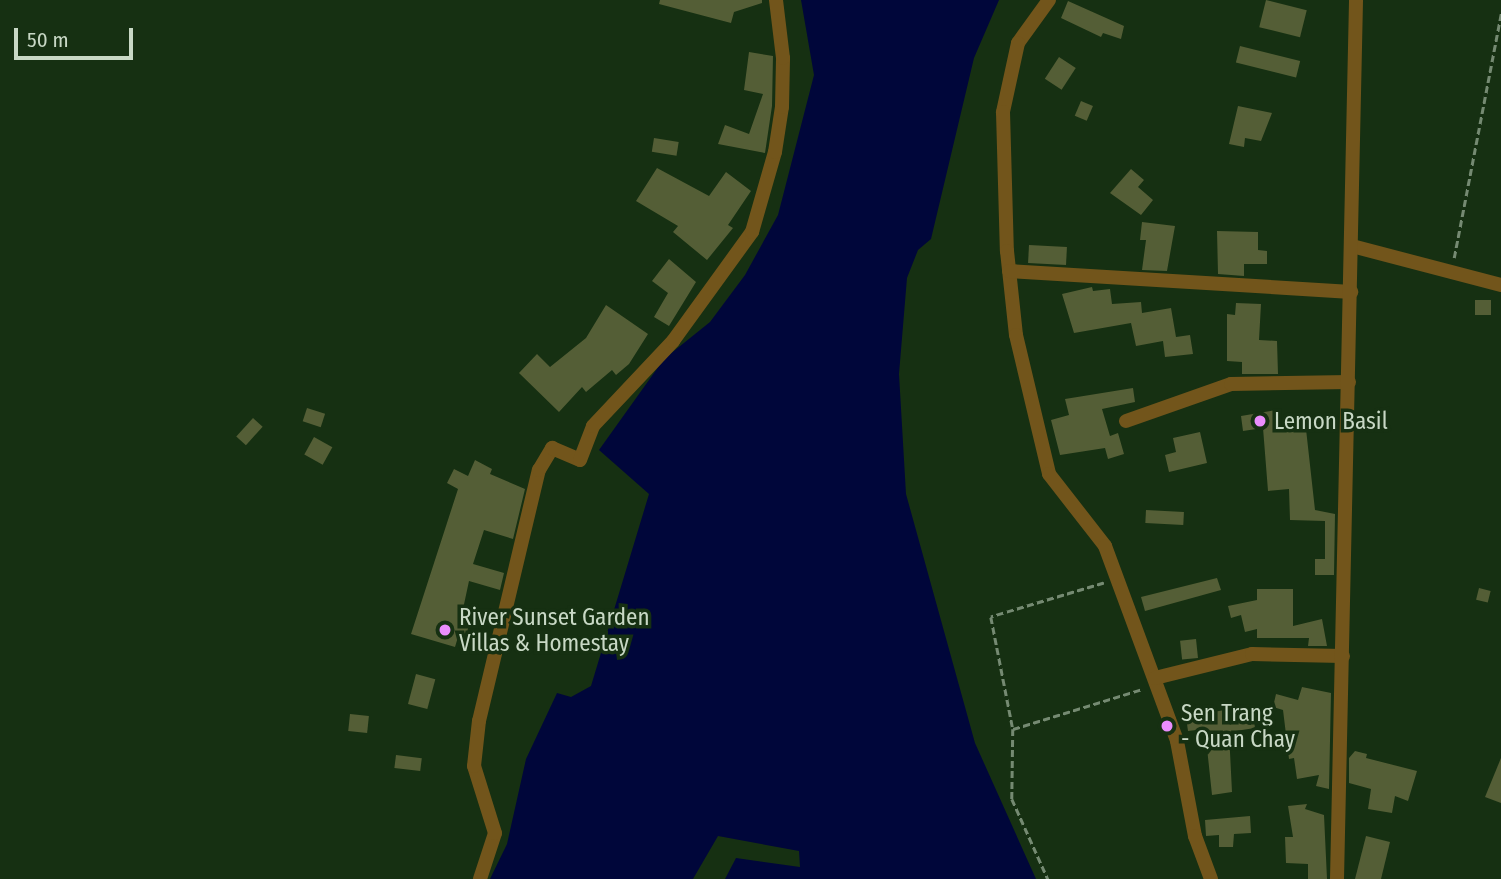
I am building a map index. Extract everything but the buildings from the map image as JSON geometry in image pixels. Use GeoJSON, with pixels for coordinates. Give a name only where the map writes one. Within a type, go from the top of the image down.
{"type":"FeatureCollection","features":[{"type":"Feature","properties":{"kind":"street"},"geometry":{"type":"LineString","coordinates":[[480,879],[495,833],[474,766],[478,721],[539,470],[552,447],[580,460],[593,426],[673,341],[686,317],[733,264],[752,232],[772,166],[782,107],[783,58],[776,0]]}},
{"type":"Feature","properties":{"kind":"street"},"geometry":{"type":"LineString","coordinates":[[1049,0],[1018,43],[1006,78],[1003,112],[1009,271],[1016,335],[1049,474],[1093,524],[1118,579],[1177,741],[1195,836],[1211,879]]}},
{"type":"Feature","properties":{"kind":"street"},"geometry":{"type":"LineString","coordinates":[[1337,879],[1356,0]]}},
{"type":"Feature","properties":{"kind":"street"},"geometry":{"type":"LineString","coordinates":[[1352,246],[1501,285]]}},
{"type":"Feature","properties":{"kind":"street"},"geometry":{"type":"LineString","coordinates":[[1009,271],[1351,292]]}},
{"type":"Feature","properties":{"kind":"street"},"geometry":{"type":"LineString","coordinates":[[1126,421],[1231,384],[1349,382]]}},
{"type":"Feature","properties":{"kind":"street"},"geometry":{"type":"LineString","coordinates":[[1156,681],[1252,654],[1343,656]]}},
{"type":"Feature","properties":{"kind":"path"},"geometry":{"type":"LineString","coordinates":[[1451,272],[1501,13]]}},
{"type":"Feature","properties":{"kind":"path"},"geometry":{"type":"LineString","coordinates":[[1048,879],[1012,799],[1013,729],[991,617],[1118,579]]}},
{"type":"Feature","properties":{"kind":"path"},"geometry":{"type":"LineString","coordinates":[[1013,729],[1156,681]]}},
{"type":"Feature","properties":{"kind":"shaded area"},"geometry":{"type":"Polygon","coordinates":[[[801,0],[999,0],[974,58],[931,239],[918,250],[907,278],[899,374],[906,494],[975,743],[1036,879],[725,879],[736,858],[800,867],[799,851],[718,836],[693,879],[490,879],[507,844],[526,759],[557,693],[571,697],[591,686],[649,494],[599,450],[664,359],[710,322],[745,275],[778,215],[814,75],[801,0]]]}},
{"type":"Feature","properties":{"kind":"place","name":"Lemon Basil"},"geometry":{"type":"Point","coordinates":[1260,421]}},
{"type":"Feature","properties":{"kind":"place","name":"River Sunset Garden Villas & Homestay"},"geometry":{"type":"Point","coordinates":[445,630]}},
{"type":"Feature","properties":{"kind":"place","name":"Sen Trang - Quan Chay"},"geometry":{"type":"Point","coordinates":[1167,726]}}]}
